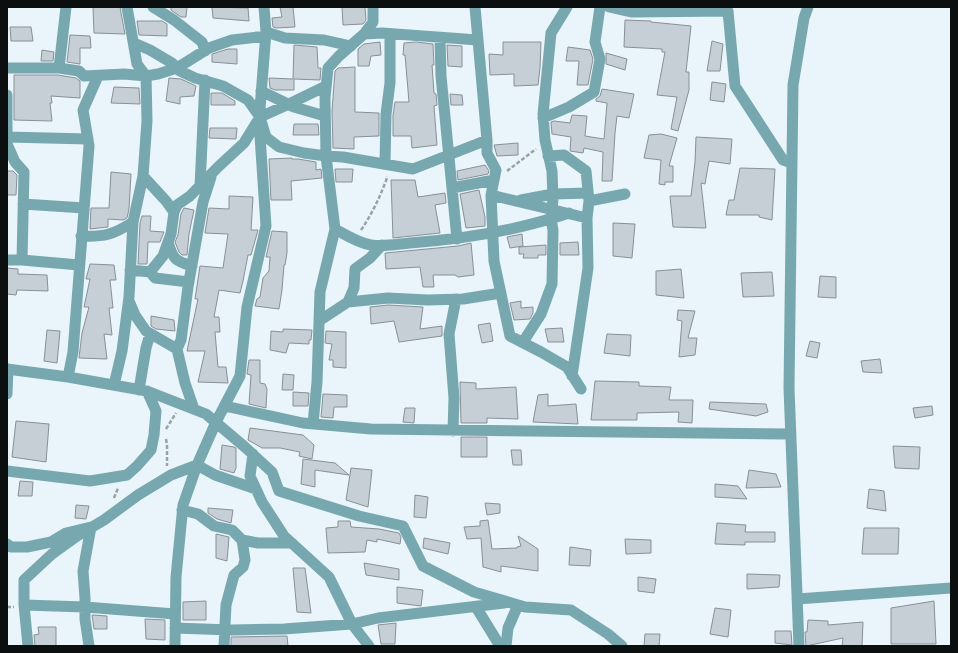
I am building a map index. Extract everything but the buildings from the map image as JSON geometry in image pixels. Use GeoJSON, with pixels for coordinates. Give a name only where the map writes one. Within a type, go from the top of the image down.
{"type":"FeatureCollection","features":[{"type":"Feature","properties":{"kind":"street"},"geometry":{"type":"LineString","coordinates":[[59,68],[66,7]]}},
{"type":"Feature","properties":{"kind":"street"},"geometry":{"type":"LineString","coordinates":[[114,385],[122,351],[129,300],[133,222],[143,176],[147,121],[146,76],[137,64],[128,7]]}},
{"type":"Feature","properties":{"kind":"street"},"geometry":{"type":"LineString","coordinates":[[152,7],[189,31],[202,42],[205,51]]}},
{"type":"Feature","properties":{"kind":"street"},"geometry":{"type":"LineString","coordinates":[[175,646],[176,577],[182,510],[197,465],[216,422],[240,376],[248,307],[266,226],[260,117],[266,34],[264,7]]}},
{"type":"Feature","properties":{"kind":"street"},"geometry":{"type":"LineString","coordinates":[[313,424],[317,382],[320,292],[335,229],[326,156],[325,116],[328,68],[364,34],[373,22],[373,7]]}},
{"type":"Feature","properties":{"kind":"street"},"geometry":{"type":"LineString","coordinates":[[475,7],[487,153],[496,170],[491,195],[494,261],[510,336],[567,367],[581,389]]}},
{"type":"Feature","properties":{"kind":"street"},"geometry":{"type":"LineString","coordinates":[[523,342],[541,314],[552,284],[552,171],[544,137],[543,118],[551,33],[568,7]]}},
{"type":"Feature","properties":{"kind":"street"},"geometry":{"type":"LineString","coordinates":[[543,118],[569,107],[594,92],[600,59],[595,42],[600,7]]}},
{"type":"Feature","properties":{"kind":"street"},"geometry":{"type":"LineString","coordinates":[[609,7],[631,12],[657,10],[728,11],[735,86],[783,160],[792,163]]}},
{"type":"Feature","properties":{"kind":"street"},"geometry":{"type":"LineString","coordinates":[[798,646],[790,388],[793,85],[804,18],[808,7]]}},
{"type":"Feature","properties":{"kind":"street"},"geometry":{"type":"LineString","coordinates":[[7,68],[59,68],[79,71],[84,76],[124,74],[146,76],[177,68],[210,48],[232,40],[266,34],[285,38],[324,40],[351,46]]}},
{"type":"Feature","properties":{"kind":"street"},"geometry":{"type":"LineString","coordinates":[[364,34],[390,34],[478,40]]}},
{"type":"Feature","properties":{"kind":"street"},"geometry":{"type":"LineString","coordinates":[[385,164],[386,114],[390,83],[390,34]]}},
{"type":"Feature","properties":{"kind":"street"},"geometry":{"type":"LineString","coordinates":[[440,38],[441,76],[457,238]]}},
{"type":"Feature","properties":{"kind":"street"},"geometry":{"type":"LineString","coordinates":[[134,43],[150,50],[172,63],[185,73],[223,86],[248,100],[260,117],[266,137],[279,147],[304,153],[343,157],[413,169],[487,140]]}},
{"type":"Feature","properties":{"kind":"street"},"geometry":{"type":"LineString","coordinates":[[68,377],[72,352],[89,146],[83,110],[98,76]]}},
{"type":"Feature","properties":{"kind":"street"},"geometry":{"type":"LineString","coordinates":[[200,186],[205,80]]}},
{"type":"Feature","properties":{"kind":"street"},"geometry":{"type":"LineString","coordinates":[[150,272],[162,256],[168,242],[171,234],[174,212],[177,205],[190,196],[244,143],[260,117],[326,86]]}},
{"type":"Feature","properties":{"kind":"street"},"geometry":{"type":"LineString","coordinates":[[262,91],[289,104],[325,116]]}},
{"type":"Feature","properties":{"kind":"street"},"geometry":{"type":"LineString","coordinates":[[7,96],[7,137],[88,139]]}},
{"type":"Feature","properties":{"kind":"street"},"geometry":{"type":"LineString","coordinates":[[7,144],[15,162],[24,172],[22,260]]}},
{"type":"Feature","properties":{"kind":"street"},"geometry":{"type":"LineString","coordinates":[[548,156],[564,156],[586,171],[588,197],[588,268],[572,376]]}},
{"type":"Feature","properties":{"kind":"street"},"geometry":{"type":"LineString","coordinates":[[194,409],[185,383],[178,349],[181,340],[189,282],[203,202],[212,174]]}},
{"type":"Feature","properties":{"kind":"street"},"geometry":{"type":"LineString","coordinates":[[143,176],[155,188],[174,212]]}},
{"type":"Feature","properties":{"kind":"street"},"geometry":{"type":"LineString","coordinates":[[452,188],[494,180]]}},
{"type":"Feature","properties":{"kind":"street"},"geometry":{"type":"LineString","coordinates":[[516,201],[552,194],[588,197],[625,194]]}},
{"type":"Feature","properties":{"kind":"street"},"geometry":{"type":"LineString","coordinates":[[491,195],[516,201],[551,214]]}},
{"type":"Feature","properties":{"kind":"street"},"geometry":{"type":"LineString","coordinates":[[23,204],[84,208]]}},
{"type":"Feature","properties":{"kind":"street"},"geometry":{"type":"LineString","coordinates":[[335,229],[356,240],[371,245],[382,245],[457,238],[493,232],[551,214],[569,213],[587,218]]}},
{"type":"Feature","properties":{"kind":"street"},"geometry":{"type":"LineString","coordinates":[[81,236],[100,237],[120,230],[133,222]]}},
{"type":"Feature","properties":{"kind":"street"},"geometry":{"type":"LineString","coordinates":[[168,242],[172,256],[180,263],[192,266]]}},
{"type":"Feature","properties":{"kind":"street"},"geometry":{"type":"LineString","coordinates":[[348,302],[354,288],[354,269],[370,258],[382,245]]}},
{"type":"Feature","properties":{"kind":"street"},"geometry":{"type":"LineString","coordinates":[[7,260],[79,265]]}},
{"type":"Feature","properties":{"kind":"street"},"geometry":{"type":"LineString","coordinates":[[130,270],[150,272],[155,278],[189,282]]}},
{"type":"Feature","properties":{"kind":"street"},"geometry":{"type":"LineString","coordinates":[[319,321],[348,302],[388,298],[456,299],[501,293]]}},
{"type":"Feature","properties":{"kind":"street"},"geometry":{"type":"LineString","coordinates":[[453,431],[454,398],[449,334],[456,299]]}},
{"type":"Feature","properties":{"kind":"street"},"geometry":{"type":"LineString","coordinates":[[129,300],[139,321],[146,331],[178,349]]}},
{"type":"Feature","properties":{"kind":"street"},"geometry":{"type":"LineString","coordinates":[[7,471],[90,481],[127,475],[138,466],[151,450],[156,417],[156,411],[143,391],[146,348],[150,334]]}},
{"type":"Feature","properties":{"kind":"street"},"geometry":{"type":"LineString","coordinates":[[7,394],[8,369],[68,377],[143,391],[194,409],[206,414],[216,422],[272,472],[280,491],[359,516],[402,526],[423,566],[474,592],[506,602],[525,607],[571,610],[608,634],[622,646]]}},
{"type":"Feature","properties":{"kind":"street"},"geometry":{"type":"LineString","coordinates":[[225,406],[303,423],[371,429],[791,434]]}},
{"type":"Feature","properties":{"kind":"street"},"geometry":{"type":"LineString","coordinates":[[253,454],[250,476],[262,502],[284,536],[329,578],[352,624],[369,646]]}},
{"type":"Feature","properties":{"kind":"street"},"geometry":{"type":"LineString","coordinates":[[28,646],[24,605],[24,580],[52,554],[138,495],[166,478],[197,465]]}},
{"type":"Feature","properties":{"kind":"street"},"geometry":{"type":"LineString","coordinates":[[197,465],[215,475],[256,489]]}},
{"type":"Feature","properties":{"kind":"street"},"geometry":{"type":"LineString","coordinates":[[182,510],[198,514],[214,526],[232,530],[242,540],[258,543],[292,543]]}},
{"type":"Feature","properties":{"kind":"street"},"geometry":{"type":"LineString","coordinates":[[7,544],[11,547],[27,547],[51,542],[66,533],[91,527]]}},
{"type":"Feature","properties":{"kind":"street"},"geometry":{"type":"LineString","coordinates":[[89,646],[85,619],[83,571],[91,527]]}},
{"type":"Feature","properties":{"kind":"street"},"geometry":{"type":"LineString","coordinates":[[224,646],[226,605],[234,575],[243,567],[245,560],[242,540]]}},
{"type":"Feature","properties":{"kind":"street"},"geometry":{"type":"LineString","coordinates":[[797,599],[951,588]]}},
{"type":"Feature","properties":{"kind":"street"},"geometry":{"type":"LineString","coordinates":[[175,628],[284,629],[352,624],[378,618],[502,604],[506,602]]}},
{"type":"Feature","properties":{"kind":"street"},"geometry":{"type":"LineString","coordinates":[[24,605],[85,607],[175,614]]}},
{"type":"Feature","properties":{"kind":"street"},"geometry":{"type":"LineString","coordinates":[[506,646],[508,628],[518,605]]}},
{"type":"Feature","properties":{"kind":"street"},"geometry":{"type":"LineString","coordinates":[[476,607],[500,646]]}},
{"type":"Feature","properties":{"kind":"path"},"geometry":{"type":"LineString","coordinates":[[494,180],[535,150],[544,137]]}},
{"type":"Feature","properties":{"kind":"path"},"geometry":{"type":"LineString","coordinates":[[356,240],[380,198],[387,178],[385,164]]}},
{"type":"Feature","properties":{"kind":"path"},"geometry":{"type":"LineString","coordinates":[[156,417],[163,428],[167,445],[166,478]]}}]}
